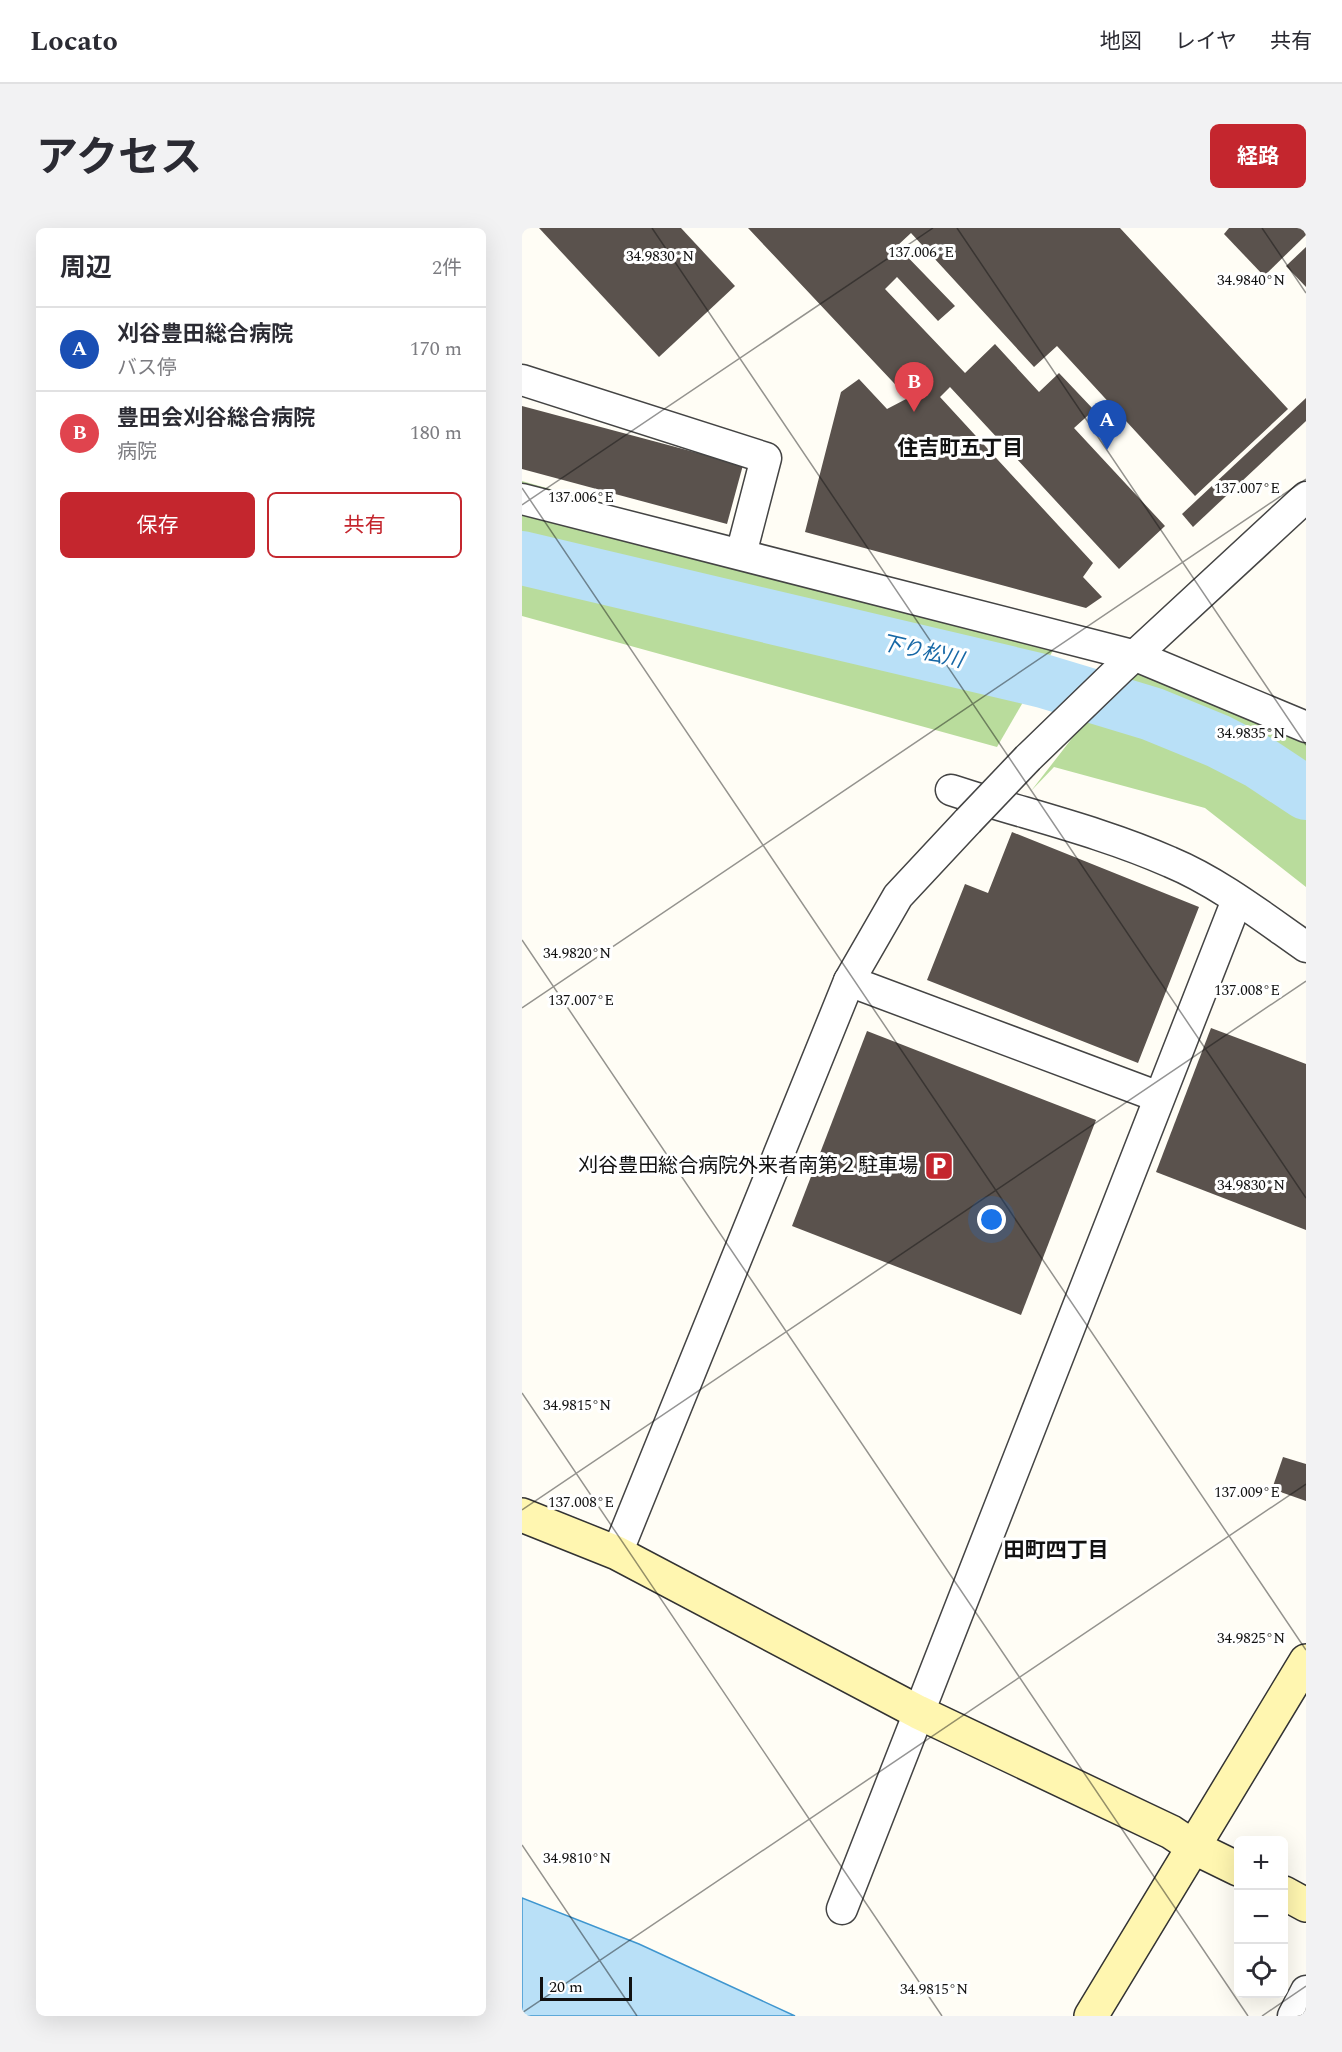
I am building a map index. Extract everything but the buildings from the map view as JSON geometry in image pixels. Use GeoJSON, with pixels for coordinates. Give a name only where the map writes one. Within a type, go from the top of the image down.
{"type":"FeatureCollection","features":[{"type":"Feature","properties":{"kind":"street"},"geometry":{"type":"LineString","coordinates":[[522,380],[766,458],[741,554]]}},
{"type":"Feature","properties":{"kind":"street"},"geometry":{"type":"LineString","coordinates":[[616,1553],[849,981],[898,896],[1028,758],[1306,497]]}},
{"type":"Feature","properties":{"kind":"street"},"geometry":{"type":"LineString","coordinates":[[522,499],[741,554],[1128,662],[1306,727]]}},
{"type":"Feature","properties":{"kind":"street"},"geometry":{"type":"LineString","coordinates":[[951,790],[1122,843],[1172,862],[1237,900],[1306,947]]}},
{"type":"Feature","properties":{"kind":"street"},"geometry":{"type":"LineString","coordinates":[[842,1909],[1237,900]]}},
{"type":"Feature","properties":{"kind":"street"},"geometry":{"type":"LineString","coordinates":[[849,981],[1159,1097]]}},
{"type":"Feature","properties":{"kind":"street"},"geometry":{"type":"LineString","coordinates":[[522,1515],[616,1553],[918,1713],[1171,1832],[1195,1848],[1234,1867]]}},
{"type":"Feature","properties":{"kind":"street"},"geometry":{"type":"LineString","coordinates":[[1091,2016],[1195,1848],[1306,1661]]}},
{"type":"Feature","properties":{"kind":"street"},"geometry":{"type":"LineString","coordinates":[[1288,1895],[1306,1905]]}},
{"type":"Feature","properties":{"kind":"street"},"geometry":{"type":"LineString","coordinates":[[1293,2016],[1306,1991]]}},
{"type":"Feature","properties":{"kind":"green space"},"geometry":{"type":"Polygon","coordinates":[[[522,481],[1062,635],[997,747],[522,616],[522,481]]]}},
{"type":"Feature","properties":{"kind":"green space"},"geometry":{"type":"Polygon","coordinates":[[[1136,656],[1306,727],[1306,887],[1205,808],[1054,767],[1031,791],[1136,656]]]}},
{"type":"Feature","properties":{"kind":"water"},"geometry":{"type":"Polygon","coordinates":[[[522,1898],[639,1944],[795,2016],[522,2016],[522,1898]]]}},
{"type":"Feature","properties":{"kind":"waterway","name":"下り松川"},"geometry":{"type":"LineString","coordinates":[[522,558],[1043,681],[1152,714],[1218,741],[1259,762],[1306,793]]}},
{"type":"Feature","properties":{"kind":"place","name":"豊田会刈谷総合病院"},"geometry":{"type":"Point","coordinates":[914,412]}},
{"type":"Feature","properties":{"kind":"place","name":"刈谷豊田総合病院"},"geometry":{"type":"Point","coordinates":[1107,450]}},
{"type":"Feature","properties":{"kind":"place","name":"刈谷豊田総合病院外来者南第２駐車場"},"geometry":{"type":"Point","coordinates":[939,1166]}},
{"type":"Feature","properties":{"kind":"district","name":"住吉町五丁目"},"geometry":{"type":"Point","coordinates":[960,449]}},
{"type":"Feature","properties":{"kind":"district","name":"田町四丁目"},"geometry":{"type":"Point","coordinates":[1056,1551]}}]}
